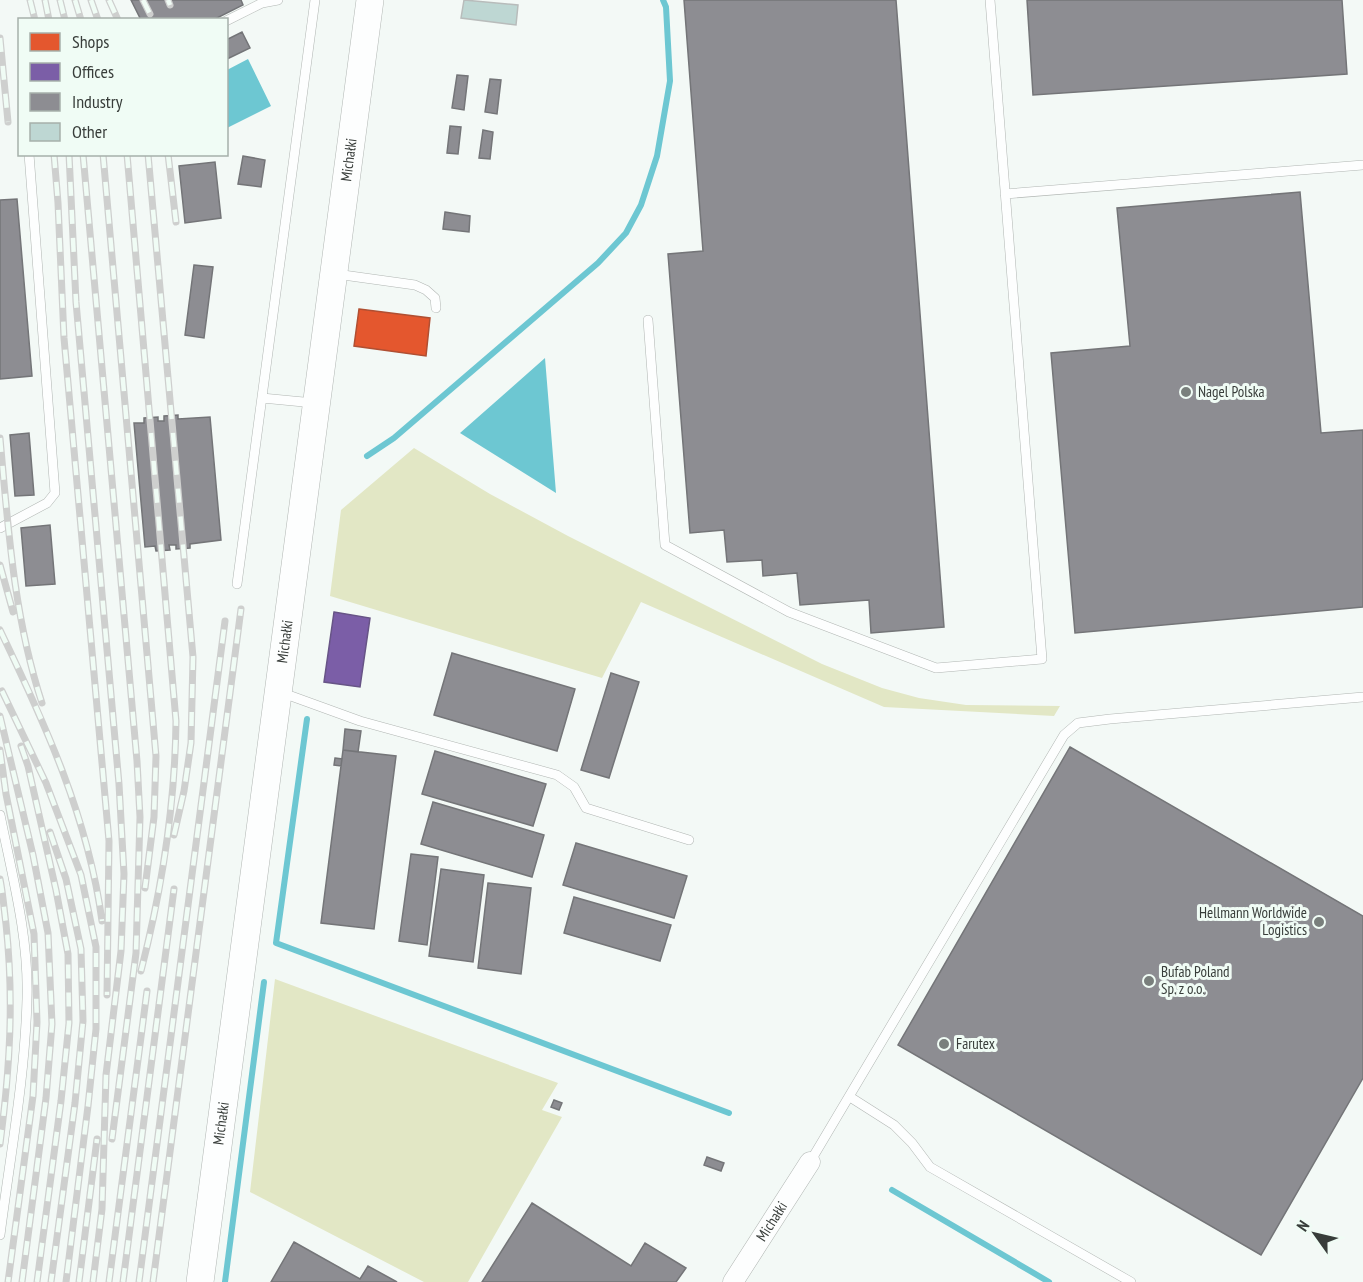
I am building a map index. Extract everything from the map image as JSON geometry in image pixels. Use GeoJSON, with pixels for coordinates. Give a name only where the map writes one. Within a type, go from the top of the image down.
{"type":"FeatureCollection","features":[{"type":"Feature","properties":{"kind":"street","name":"Michałki"},"geometry":{"type":"LineString","coordinates":[[200,1282],[370,0]]}},
{"type":"Feature","properties":{"kind":"street","name":"Michałki"},"geometry":{"type":"LineString","coordinates":[[733,1282],[810,1162]]}},
{"type":"Feature","properties":{"kind":"lane"},"geometry":{"type":"LineString","coordinates":[[228,20],[262,3],[278,0]]}},
{"type":"Feature","properties":{"kind":"lane"},"geometry":{"type":"LineString","coordinates":[[237,584],[315,0]]}},
{"type":"Feature","properties":{"kind":"lane"},"geometry":{"type":"LineString","coordinates":[[648,321],[665,544],[789,612],[936,668],[1042,659],[990,0]]}},
{"type":"Feature","properties":{"kind":"lane"},"geometry":{"type":"LineString","coordinates":[[0,528],[47,503],[55,493],[29,156]]}},
{"type":"Feature","properties":{"kind":"lane"},"geometry":{"type":"LineString","coordinates":[[1005,194],[1363,165]]}},
{"type":"Feature","properties":{"kind":"lane"},"geometry":{"type":"LineString","coordinates":[[334,273],[414,285],[426,290],[435,298],[436,308]]}},
{"type":"Feature","properties":{"kind":"lane"},"geometry":{"type":"LineString","coordinates":[[262,398],[316,403]]}},
{"type":"Feature","properties":{"kind":"lane"},"geometry":{"type":"LineString","coordinates":[[278,692],[360,721],[557,775],[574,787],[586,808],[689,840]]}},
{"type":"Feature","properties":{"kind":"lane"},"geometry":{"type":"LineString","coordinates":[[810,1162],[1064,735],[1078,723],[1363,697]]}},
{"type":"Feature","properties":{"kind":"lane"},"geometry":{"type":"LineString","coordinates":[[0,814],[24,934],[28,998],[23,1060],[0,1235]]}},
{"type":"Feature","properties":{"kind":"lane"},"geometry":{"type":"LineString","coordinates":[[850,1097],[894,1125],[912,1143],[930,1167],[1131,1282]]}},
{"type":"Feature","properties":{"kind":"green space"},"geometry":{"type":"Polygon","coordinates":[[[414,448],[490,494],[568,536],[822,664],[882,688],[919,698],[966,705],[1060,706],[1054,716],[884,707],[641,602],[602,678],[330,596],[341,510],[414,448]]]}},
{"type":"Feature","properties":{"kind":"green space"},"geometry":{"type":"Polygon","coordinates":[[[275,979],[558,1083],[542,1110],[562,1117],[468,1282],[424,1282],[250,1192],[275,979]]]}},
{"type":"Feature","properties":{"kind":"water"},"geometry":{"type":"Polygon","coordinates":[[[248,59],[271,106],[228,128],[228,69],[248,59]]]}},
{"type":"Feature","properties":{"kind":"water"},"geometry":{"type":"Polygon","coordinates":[[[545,358],[556,493],[460,433],[545,358]]]}},
{"type":"Feature","properties":{"kind":"building: Shops"},"geometry":{"type":"Polygon","coordinates":[[[359,309],[430,318],[426,356],[354,346],[359,309]]]}},
{"type":"Feature","properties":{"kind":"building: Offices"},"geometry":{"type":"Polygon","coordinates":[[[334,612],[370,618],[360,687],[324,682],[334,612]]]}},
{"type":"Feature","properties":{"kind":"building: Industry"},"geometry":{"type":"Polygon","coordinates":[[[131,0],[241,0],[243,5],[217,18],[140,18],[131,0]]]}},
{"type":"Feature","properties":{"kind":"building: Industry"},"geometry":{"type":"Polygon","coordinates":[[[684,0],[896,0],[944,627],[871,633],[869,600],[800,605],[797,573],[763,576],[762,560],[727,562],[724,530],[690,533],[668,254],[703,251],[684,0]]]}},
{"type":"Feature","properties":{"kind":"building: Industry"},"geometry":{"type":"Polygon","coordinates":[[[1027,0],[1342,0],[1347,74],[1033,95],[1027,0]]]}},
{"type":"Feature","properties":{"kind":"building: Industry"},"geometry":{"type":"Polygon","coordinates":[[[242,32],[250,48],[228,59],[228,39],[242,32]]]}},
{"type":"Feature","properties":{"kind":"building: Industry"},"geometry":{"type":"Polygon","coordinates":[[[457,75],[468,76],[464,110],[452,108],[457,75]]]}},
{"type":"Feature","properties":{"kind":"building: Industry"},"geometry":{"type":"Polygon","coordinates":[[[490,79],[501,80],[497,114],[485,112],[490,79]]]}},
{"type":"Feature","properties":{"kind":"building: Industry"},"geometry":{"type":"Polygon","coordinates":[[[450,126],[461,127],[458,154],[447,153],[450,126]]]}},
{"type":"Feature","properties":{"kind":"building: Industry"},"geometry":{"type":"Polygon","coordinates":[[[483,130],[493,132],[490,159],[479,158],[483,130]]]}},
{"type":"Feature","properties":{"kind":"building: Industry"},"geometry":{"type":"Polygon","coordinates":[[[243,156],[265,160],[261,187],[238,184],[243,156]]]}},
{"type":"Feature","properties":{"kind":"building: Industry"},"geometry":{"type":"Polygon","coordinates":[[[215,162],[221,218],[185,223],[179,166],[215,162]]]}},
{"type":"Feature","properties":{"kind":"building: Industry","name":"Nagel Polska"},"geometry":{"type":"Polygon","coordinates":[[[1300,192],[1321,433],[1363,430],[1363,607],[1075,633],[1051,353],[1130,346],[1117,208],[1300,192]]]}},
{"type":"Feature","properties":{"kind":"building: Industry"},"geometry":{"type":"Polygon","coordinates":[[[17,199],[32,376],[0,379],[0,200],[17,199]]]}},
{"type":"Feature","properties":{"kind":"building: Industry"},"geometry":{"type":"Polygon","coordinates":[[[445,212],[470,216],[469,232],[443,229],[445,212]]]}},
{"type":"Feature","properties":{"kind":"building: Industry"},"geometry":{"type":"Polygon","coordinates":[[[194,265],[213,267],[204,338],[185,335],[194,265]]]}},
{"type":"Feature","properties":{"kind":"building: Industry"},"geometry":{"type":"Polygon","coordinates":[[[178,415],[178,419],[210,417],[221,540],[190,544],[190,548],[176,549],[176,545],[169,545],[170,550],[156,551],[155,546],[145,547],[134,423],[144,423],[144,418],[158,417],[158,421],[164,421],[164,416],[178,415]]]}},
{"type":"Feature","properties":{"kind":"building: Industry"},"geometry":{"type":"Polygon","coordinates":[[[29,433],[34,495],[15,496],[10,435],[29,433]]]}},
{"type":"Feature","properties":{"kind":"building: Industry"},"geometry":{"type":"Polygon","coordinates":[[[50,525],[55,584],[26,586],[21,528],[50,525]]]}},
{"type":"Feature","properties":{"kind":"building: Industry"},"geometry":{"type":"Polygon","coordinates":[[[452,653],[575,689],[557,751],[434,715],[452,653]]]}},
{"type":"Feature","properties":{"kind":"building: Industry"},"geometry":{"type":"Polygon","coordinates":[[[611,673],[639,682],[609,778],[581,770],[611,673]]]}},
{"type":"Feature","properties":{"kind":"building: Industry"},"geometry":{"type":"Polygon","coordinates":[[[345,729],[361,731],[358,752],[343,750],[345,729]]]}},
{"type":"Feature","properties":{"kind":"building: Industry","name":"Bufab Poland Sp. z o.o."},"geometry":{"type":"Polygon","coordinates":[[[1070,747],[1363,916],[1363,1078],[1261,1255],[898,1045],[1070,747]]]}},
{"type":"Feature","properties":{"kind":"building: Industry"},"geometry":{"type":"Polygon","coordinates":[[[343,750],[396,756],[374,929],[321,923],[343,750]]]}},
{"type":"Feature","properties":{"kind":"building: Industry"},"geometry":{"type":"Polygon","coordinates":[[[435,751],[546,784],[533,826],[422,794],[435,751]]]}},
{"type":"Feature","properties":{"kind":"building: Industry"},"geometry":{"type":"Polygon","coordinates":[[[335,758],[342,759],[341,766],[334,765],[335,758]]]}},
{"type":"Feature","properties":{"kind":"building: Industry"},"geometry":{"type":"Polygon","coordinates":[[[433,802],[544,835],[532,877],[421,844],[433,802]]]}},
{"type":"Feature","properties":{"kind":"building: Industry"},"geometry":{"type":"Polygon","coordinates":[[[576,843],[687,876],[674,918],[563,885],[576,843]]]}},
{"type":"Feature","properties":{"kind":"building: Industry"},"geometry":{"type":"Polygon","coordinates":[[[411,854],[438,857],[427,945],[399,941],[411,854]]]}},
{"type":"Feature","properties":{"kind":"building: Industry"},"geometry":{"type":"Polygon","coordinates":[[[441,869],[484,875],[473,962],[429,956],[441,869]]]}},
{"type":"Feature","properties":{"kind":"building: Industry"},"geometry":{"type":"Polygon","coordinates":[[[488,883],[531,888],[521,974],[478,968],[488,883]]]}},
{"type":"Feature","properties":{"kind":"building: Industry"},"geometry":{"type":"Polygon","coordinates":[[[574,897],[671,925],[660,961],[564,933],[574,897]]]}},
{"type":"Feature","properties":{"kind":"building: Industry"},"geometry":{"type":"Polygon","coordinates":[[[554,1100],[562,1103],[559,1110],[551,1107],[554,1100]]]}},
{"type":"Feature","properties":{"kind":"building: Industry"},"geometry":{"type":"Polygon","coordinates":[[[707,1157],[724,1163],[721,1171],[704,1165],[707,1157]]]}},
{"type":"Feature","properties":{"kind":"building: Industry"},"geometry":{"type":"Polygon","coordinates":[[[532,1203],[631,1266],[645,1243],[686,1268],[676,1282],[482,1282],[532,1203]]]}},
{"type":"Feature","properties":{"kind":"building: Industry"},"geometry":{"type":"Polygon","coordinates":[[[294,1242],[360,1279],[368,1266],[397,1282],[271,1282],[294,1242]]]}},
{"type":"Feature","properties":{"kind":"building: Other"},"geometry":{"type":"Polygon","coordinates":[[[464,0],[518,5],[516,25],[461,18],[464,0]]]}},
{"type":"Feature","properties":{"kind":"waterway"},"geometry":{"type":"LineString","coordinates":[[367,456],[394,438],[598,263],[626,233],[641,205],[657,156],[670,81],[666,7],[663,0]]}},
{"type":"Feature","properties":{"kind":"waterway"},"geometry":{"type":"LineString","coordinates":[[307,719],[276,943],[729,1113]]}},
{"type":"Feature","properties":{"kind":"waterway"},"geometry":{"type":"LineString","coordinates":[[225,1282],[264,982]]}},
{"type":"Feature","properties":{"kind":"waterway"},"geometry":{"type":"LineString","coordinates":[[892,1190],[1049,1282]]}},
{"type":"Feature","properties":{"kind":"railway"},"geometry":{"type":"LineString","coordinates":[[30,0],[34,18]]}},
{"type":"Feature","properties":{"kind":"railway"},"geometry":{"type":"LineString","coordinates":[[45,0],[49,18]]}},
{"type":"Feature","properties":{"kind":"railway"},"geometry":{"type":"LineString","coordinates":[[60,0],[64,18]]}},
{"type":"Feature","properties":{"kind":"railway"},"geometry":{"type":"LineString","coordinates":[[75,0],[80,18]]}},
{"type":"Feature","properties":{"kind":"railway"},"geometry":{"type":"LineString","coordinates":[[91,0],[97,18]]}},
{"type":"Feature","properties":{"kind":"railway"},"geometry":{"type":"LineString","coordinates":[[109,0],[117,18]]}},
{"type":"Feature","properties":{"kind":"railway"},"geometry":{"type":"LineString","coordinates":[[143,0],[150,14]]}},
{"type":"Feature","properties":{"kind":"railway"},"geometry":{"type":"LineString","coordinates":[[168,0],[170,5]]}},
{"type":"Feature","properties":{"kind":"railway"},"geometry":{"type":"LineString","coordinates":[[0,38],[8,122]]}},
{"type":"Feature","properties":{"kind":"railway"},"geometry":{"type":"LineString","coordinates":[[54,156],[64,338],[109,841],[107,995]]}},
{"type":"Feature","properties":{"kind":"railway"},"geometry":{"type":"LineString","coordinates":[[69,156],[76,302],[119,784],[124,874],[121,951],[106,1075],[102,1209],[93,1282]]}},
{"type":"Feature","properties":{"kind":"railway"},"geometry":{"type":"LineString","coordinates":[[83,156],[137,761],[140,817],[136,953],[112,1139]]}},
{"type":"Feature","properties":{"kind":"railway"},"geometry":{"type":"LineString","coordinates":[[103,156],[156,756],[154,817],[145,888]]}},
{"type":"Feature","properties":{"kind":"railway"},"geometry":{"type":"LineString","coordinates":[[127,156],[176,721],[173,784],[166,847],[141,971]]}},
{"type":"Feature","properties":{"kind":"railway"},"geometry":{"type":"LineString","coordinates":[[148,156],[193,657],[191,743],[184,791],[174,835]]}},
{"type":"Feature","properties":{"kind":"railway"},"geometry":{"type":"LineString","coordinates":[[168,156],[176,222]]}},
{"type":"Feature","properties":{"kind":"railway"},"geometry":{"type":"LineString","coordinates":[[0,438],[9,539],[19,605],[32,671],[42,703]]}},
{"type":"Feature","properties":{"kind":"railway"},"geometry":{"type":"LineString","coordinates":[[0,565],[13,612]]}},
{"type":"Feature","properties":{"kind":"railway"},"geometry":{"type":"LineString","coordinates":[[153,1282],[241,609]]}},
{"type":"Feature","properties":{"kind":"railway"},"geometry":{"type":"LineString","coordinates":[[139,1282],[225,621]]}},
{"type":"Feature","properties":{"kind":"railway"},"geometry":{"type":"LineString","coordinates":[[0,630],[63,772],[86,845],[102,921]]}},
{"type":"Feature","properties":{"kind":"railway"},"geometry":{"type":"LineString","coordinates":[[2,691],[46,783],[81,875],[96,947],[96,1029],[66,1282]]}},
{"type":"Feature","properties":{"kind":"railway"},"geometry":{"type":"LineString","coordinates":[[0,716],[33,855],[48,933],[52,1024],[46,1098],[22,1282]]}},
{"type":"Feature","properties":{"kind":"railway"},"geometry":{"type":"LineString","coordinates":[[21,746],[28,766],[68,954],[69,1023],[37,1282]]}},
{"type":"Feature","properties":{"kind":"railway"},"geometry":{"type":"LineString","coordinates":[[0,750],[6,794],[34,934],[37,1022],[33,1096],[8,1282]]}},
{"type":"Feature","properties":{"kind":"railway"},"geometry":{"type":"LineString","coordinates":[[50,832],[66,879],[81,949],[83,1021],[75,1103],[51,1282]]}},
{"type":"Feature","properties":{"kind":"railway"},"geometry":{"type":"LineString","coordinates":[[0,879],[10,980],[8,1061],[0,1144]]}},
{"type":"Feature","properties":{"kind":"railway"},"geometry":{"type":"LineString","coordinates":[[123,1282],[174,889]]}},
{"type":"Feature","properties":{"kind":"railway"},"geometry":{"type":"LineString","coordinates":[[109,1282],[147,991]]}},
{"type":"Feature","properties":{"kind":"railway"},"geometry":{"type":"LineString","coordinates":[[79,1282],[97,1139]]}},
{"type":"Feature","properties":{"kind":"place","name":"Nagel Polska"},"geometry":{"type":"Point","coordinates":[1186,392]}},
{"type":"Feature","properties":{"kind":"place","name":"Hellmann Worldwide Logistics"},"geometry":{"type":"Point","coordinates":[1319,922]}},
{"type":"Feature","properties":{"kind":"place","name":"Bufab Poland Sp. z o.o."},"geometry":{"type":"Point","coordinates":[1149,981]}},
{"type":"Feature","properties":{"kind":"place","name":"Farutex"},"geometry":{"type":"Point","coordinates":[944,1044]}}]}
